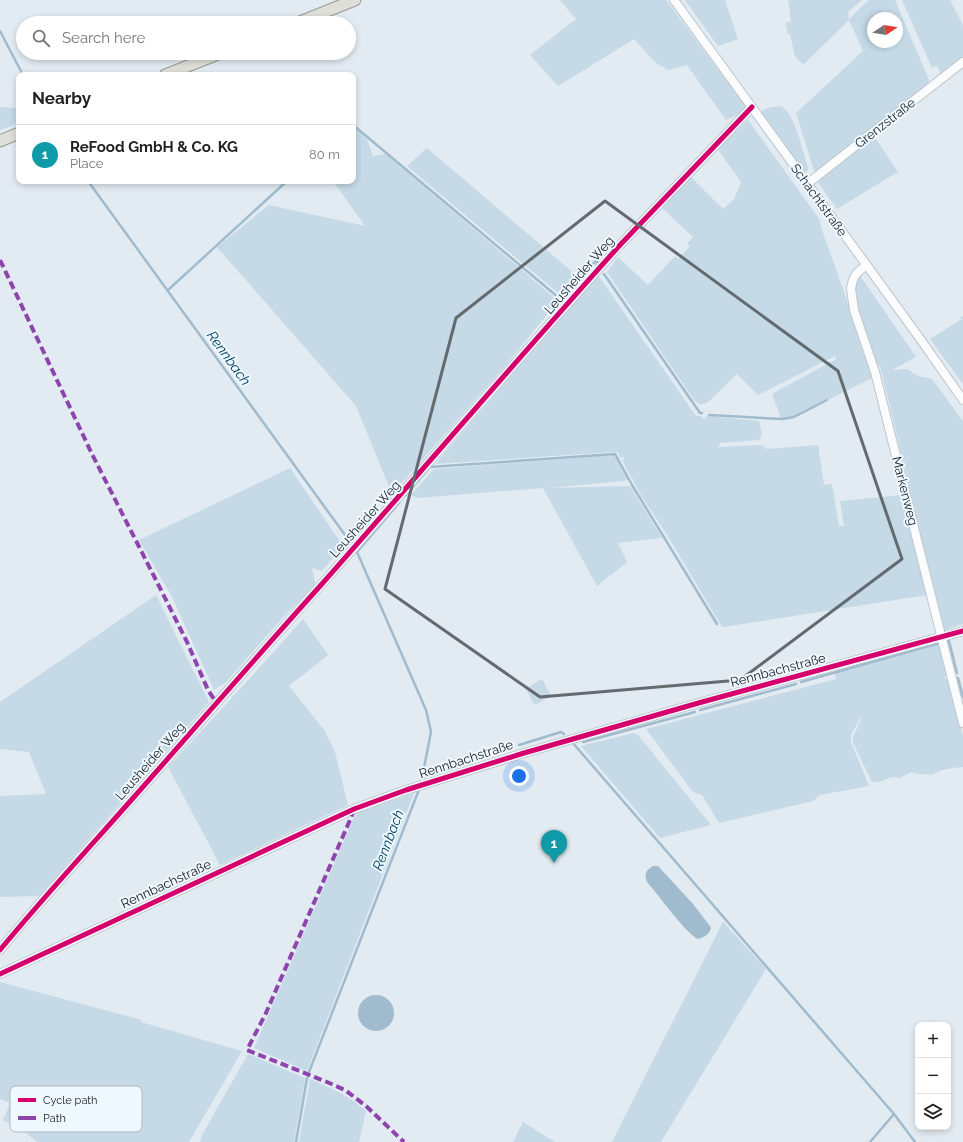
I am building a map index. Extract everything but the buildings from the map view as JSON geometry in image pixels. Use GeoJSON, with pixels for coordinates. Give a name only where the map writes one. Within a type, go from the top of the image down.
{"type":"FeatureCollection","features":[{"type":"Feature","properties":{"kind":"main road"},"geometry":{"type":"LineString","coordinates":[[315,16],[355,0]]}},
{"type":"Feature","properties":{"kind":"main road"},"geometry":{"type":"LineString","coordinates":[[173,72],[203,60]]}},
{"type":"Feature","properties":{"kind":"main road"},"geometry":{"type":"LineString","coordinates":[[0,141],[16,134]]}},
{"type":"Feature","properties":{"kind":"street","name":"Schachtstraße"},"geometry":{"type":"LineString","coordinates":[[674,0],[963,400]]}},
{"type":"Feature","properties":{"kind":"street","name":"Grenzstraße"},"geometry":{"type":"LineString","coordinates":[[807,184],[963,62]]}},
{"type":"Feature","properties":{"kind":"street","name":"Leusheider Weg"},"geometry":{"type":"LineString","coordinates":[[0,950],[216,702],[405,490],[514,363],[551,324],[605,261],[752,107]]}},
{"type":"Feature","properties":{"kind":"street","name":"Markenweg"},"geometry":{"type":"LineString","coordinates":[[866,265],[856,274],[853,280],[852,303],[875,372],[963,723]]}},
{"type":"Feature","properties":{"kind":"street","name":"Rennbachstraße"},"geometry":{"type":"LineString","coordinates":[[0,974],[354,809],[406,790],[524,753],[963,631]]}},
{"type":"Feature","properties":{"kind":"highlighted area"},"geometry":{"type":"Polygon","coordinates":[[[605,201],[838,371],[902,559],[740,680],[540,697],[385,589],[456,318],[605,201]]]}},
{"type":"Feature","properties":{"kind":"shaded area"},"geometry":{"type":"Polygon","coordinates":[[[560,0],[666,0],[748,110],[726,120],[687,65],[668,70],[656,63],[634,39],[558,86],[530,55],[576,19],[560,0]]]}},
{"type":"Feature","properties":{"kind":"shaded area"},"geometry":{"type":"Polygon","coordinates":[[[685,0],[725,0],[738,39],[718,46],[685,0]]]}},
{"type":"Feature","properties":{"kind":"shaded area"},"geometry":{"type":"Polygon","coordinates":[[[788,0],[862,0],[848,12],[849,19],[869,0],[895,0],[900,12],[867,12],[867,48],[903,48],[903,19],[929,80],[927,86],[821,171],[814,171],[796,113],[863,51],[849,20],[803,65],[795,56],[786,23],[791,21],[788,0]]]}},
{"type":"Feature","properties":{"kind":"shaded area"},"geometry":{"type":"Polygon","coordinates":[[[902,0],[950,0],[963,25],[963,58],[942,76],[937,65],[932,68],[902,0]]]}},
{"type":"Feature","properties":{"kind":"shaded area"},"geometry":{"type":"Polygon","coordinates":[[[781,106],[786,110],[794,124],[801,143],[808,171],[803,172],[761,113],[767,108],[781,106]]]}},
{"type":"Feature","properties":{"kind":"shaded area"},"geometry":{"type":"Polygon","coordinates":[[[0,107],[16,108],[16,124],[0,130],[0,107]]]}},
{"type":"Feature","properties":{"kind":"shaded area"},"geometry":{"type":"Polygon","coordinates":[[[748,120],[820,220],[821,227],[874,377],[794,417],[781,418],[772,394],[836,359],[835,356],[758,395],[737,374],[707,403],[699,404],[694,400],[607,272],[618,257],[648,285],[675,256],[678,259],[690,246],[687,244],[693,237],[661,207],[690,176],[723,209],[734,199],[741,182],[717,148],[748,120]]]}},
{"type":"Feature","properties":{"kind":"shaded area"},"geometry":{"type":"Polygon","coordinates":[[[356,129],[367,139],[373,156],[386,154],[558,301],[506,365],[392,494],[356,406],[217,247],[269,205],[365,226],[335,184],[356,184],[356,129]]]}},
{"type":"Feature","properties":{"kind":"shaded area"},"geometry":{"type":"Polygon","coordinates":[[[874,136],[898,172],[837,209],[817,181],[874,136]]]}},
{"type":"Feature","properties":{"kind":"shaded area"},"geometry":{"type":"Polygon","coordinates":[[[427,148],[576,275],[558,293],[407,166],[427,148]]]}},
{"type":"Feature","properties":{"kind":"shaded area"},"geometry":{"type":"Polygon","coordinates":[[[598,275],[696,416],[701,416],[704,420],[707,416],[759,421],[762,435],[759,440],[720,443],[718,447],[761,445],[767,449],[818,445],[824,485],[832,484],[839,526],[844,526],[840,501],[902,495],[927,595],[722,627],[669,538],[642,497],[623,462],[624,457],[619,457],[619,453],[614,452],[435,464],[598,275]]]}},
{"type":"Feature","properties":{"kind":"shaded area"},"geometry":{"type":"Polygon","coordinates":[[[861,277],[916,357],[892,370],[907,369],[918,376],[932,379],[963,421],[963,624],[945,630],[943,629],[914,512],[916,509],[911,504],[909,485],[880,366],[876,365],[856,305],[855,288],[861,277]]]}},
{"type":"Feature","properties":{"kind":"shaded area"},"geometry":{"type":"Polygon","coordinates":[[[963,316],[963,384],[930,339],[962,319],[959,318],[963,316]]]}},
{"type":"Feature","properties":{"kind":"shaded area"},"geometry":{"type":"Polygon","coordinates":[[[614,455],[628,480],[548,488],[630,486],[662,538],[618,543],[627,562],[597,586],[543,488],[417,498],[411,495],[434,469],[614,455]]]}},
{"type":"Feature","properties":{"kind":"shaded area"},"geometry":{"type":"Polygon","coordinates":[[[290,468],[343,546],[322,571],[312,568],[316,586],[286,614],[226,682],[214,690],[172,597],[139,540],[290,468]]]}},
{"type":"Feature","properties":{"kind":"shaded area"},"geometry":{"type":"Polygon","coordinates":[[[156,595],[209,702],[39,896],[0,897],[0,796],[46,794],[29,752],[0,749],[0,702],[156,595]]]}},
{"type":"Feature","properties":{"kind":"shaded area"},"geometry":{"type":"Polygon","coordinates":[[[303,619],[328,655],[289,686],[325,731],[335,752],[348,805],[220,865],[168,767],[303,619]]]}},
{"type":"Feature","properties":{"kind":"shaded area"},"geometry":{"type":"Polygon","coordinates":[[[938,641],[940,642],[949,674],[944,677],[950,684],[963,736],[963,767],[939,771],[932,775],[911,772],[900,778],[891,777],[883,781],[872,782],[853,743],[853,737],[862,717],[851,734],[851,742],[869,786],[820,795],[813,801],[719,823],[702,795],[693,792],[646,729],[836,679],[834,670],[938,641]]]}},
{"type":"Feature","properties":{"kind":"shaded area"},"geometry":{"type":"Polygon","coordinates":[[[542,679],[551,696],[537,704],[533,703],[526,688],[542,679]]]}},
{"type":"Feature","properties":{"kind":"shaded area"},"geometry":{"type":"Polygon","coordinates":[[[634,733],[638,735],[711,825],[660,838],[581,746],[634,733]]]}},
{"type":"Feature","properties":{"kind":"shaded area"},"geometry":{"type":"Polygon","coordinates":[[[414,793],[307,1071],[254,1048],[356,813],[414,793]]]}},
{"type":"Feature","properties":{"kind":"shaded area"},"geometry":{"type":"Polygon","coordinates":[[[653,866],[658,866],[693,904],[710,926],[711,928],[706,935],[698,939],[693,936],[647,882],[646,872],[653,866]]]}},
{"type":"Feature","properties":{"kind":"shaded area"},"geometry":{"type":"Polygon","coordinates":[[[723,922],[766,969],[661,1142],[612,1142],[723,922]]]}},
{"type":"Feature","properties":{"kind":"shaded area"},"geometry":{"type":"Polygon","coordinates":[[[0,982],[142,1020],[141,1022],[242,1051],[189,1142],[38,1142],[25,1132],[142,1132],[142,1086],[10,1086],[10,1103],[0,1099],[0,982]]]}},
{"type":"Feature","properties":{"kind":"shaded area"},"geometry":{"type":"Polygon","coordinates":[[[376,995],[386,998],[391,1003],[394,1013],[391,1023],[386,1028],[376,1031],[366,1028],[361,1023],[358,1013],[361,1003],[366,998],[376,995]]]}},
{"type":"Feature","properties":{"kind":"shaded area"},"geometry":{"type":"Polygon","coordinates":[[[248,1054],[305,1078],[294,1142],[200,1142],[202,1135],[248,1054]]]}},
{"type":"Feature","properties":{"kind":"shaded area"},"geometry":{"type":"Polygon","coordinates":[[[310,1079],[347,1097],[366,1111],[359,1142],[299,1142],[310,1079]]]}},
{"type":"Feature","properties":{"kind":"shaded area"},"geometry":{"type":"Polygon","coordinates":[[[10,1103],[10,1123],[3,1120],[10,1103]]]}},
{"type":"Feature","properties":{"kind":"shaded area"},"geometry":{"type":"Polygon","coordinates":[[[523,1122],[555,1142],[513,1142],[523,1122]]]}},
{"type":"Feature","properties":{"kind":"waterway","name":"Rennbach"},"geometry":{"type":"LineString","coordinates":[[0,31],[21,72]]}},
{"type":"Feature","properties":{"kind":"waterway"},"geometry":{"type":"LineString","coordinates":[[356,128],[559,298],[596,261],[600,266]]}},
{"type":"Feature","properties":{"kind":"waterway","name":"Rennbach"},"geometry":{"type":"LineString","coordinates":[[90,184],[353,546]]}},
{"type":"Feature","properties":{"kind":"waterway"},"geometry":{"type":"LineString","coordinates":[[168,290],[284,184]]}},
{"type":"Feature","properties":{"kind":"waterway"},"geometry":{"type":"LineString","coordinates":[[604,274],[700,413],[702,413]]}},
{"type":"Feature","properties":{"kind":"waterway"},"geometry":{"type":"LineString","coordinates":[[709,415],[782,419],[794,417],[827,400]]}},
{"type":"Feature","properties":{"kind":"waterway"},"geometry":{"type":"LineString","coordinates":[[406,495],[430,467],[615,454],[632,485],[717,624]]}},
{"type":"Feature","properties":{"kind":"waterway"},"geometry":{"type":"LineString","coordinates":[[357,552],[399,503]]}},
{"type":"Feature","properties":{"kind":"waterway","name":"Rennbach"},"geometry":{"type":"LineString","coordinates":[[355,548],[426,710],[431,732],[421,783]]}},
{"type":"Feature","properties":{"kind":"waterway"},"geometry":{"type":"LineString","coordinates":[[948,641],[957,673]]}},
{"type":"Feature","properties":{"kind":"waterway"},"geometry":{"type":"LineString","coordinates":[[801,682],[940,643]]}},
{"type":"Feature","properties":{"kind":"waterway"},"geometry":{"type":"LineString","coordinates":[[958,678],[963,697]]}},
{"type":"Feature","properties":{"kind":"waterway"},"geometry":{"type":"LineString","coordinates":[[700,710],[796,684]]}},
{"type":"Feature","properties":{"kind":"waterway"},"geometry":{"type":"LineString","coordinates":[[583,742],[695,712]]}},
{"type":"Feature","properties":{"kind":"waterway"},"geometry":{"type":"LineString","coordinates":[[519,745],[561,732],[564,734]]}},
{"type":"Feature","properties":{"kind":"waterway"},"geometry":{"type":"LineString","coordinates":[[572,742],[894,1114],[915,1142]]}},
{"type":"Feature","properties":{"kind":"waterway"},"geometry":{"type":"LineString","coordinates":[[422,778],[501,751]]}},
{"type":"Feature","properties":{"kind":"waterway","name":"Rennbach"},"geometry":{"type":"LineString","coordinates":[[309,1072],[420,787]]}},
{"type":"Feature","properties":{"kind":"waterway"},"geometry":{"type":"LineString","coordinates":[[296,1142],[307,1078]]}},
{"type":"Feature","properties":{"kind":"waterway"},"geometry":{"type":"LineString","coordinates":[[870,1142],[894,1114]]}},
{"type":"Feature","properties":{"kind":"marked path"},"geometry":{"type":"LineString","coordinates":[[0,260],[92,454],[187,642],[208,690],[216,702]]}},
{"type":"Feature","properties":{"kind":"marked path"},"geometry":{"type":"LineString","coordinates":[[354,809],[266,1013],[247,1050],[345,1090],[366,1106],[404,1142]]}},
{"type":"Feature","properties":{"kind":"cycle path"},"geometry":{"type":"LineString","coordinates":[[0,950],[49,892],[582,287],[620,245],[752,107]]}},
{"type":"Feature","properties":{"kind":"cycle path"},"geometry":{"type":"LineString","coordinates":[[0,974],[354,809],[406,790],[524,753],[702,702],[963,631]]}},
{"type":"Feature","properties":{"kind":"place","name":"ReFood GmbH & Co. KG"},"geometry":{"type":"Point","coordinates":[554,863]}}]}
